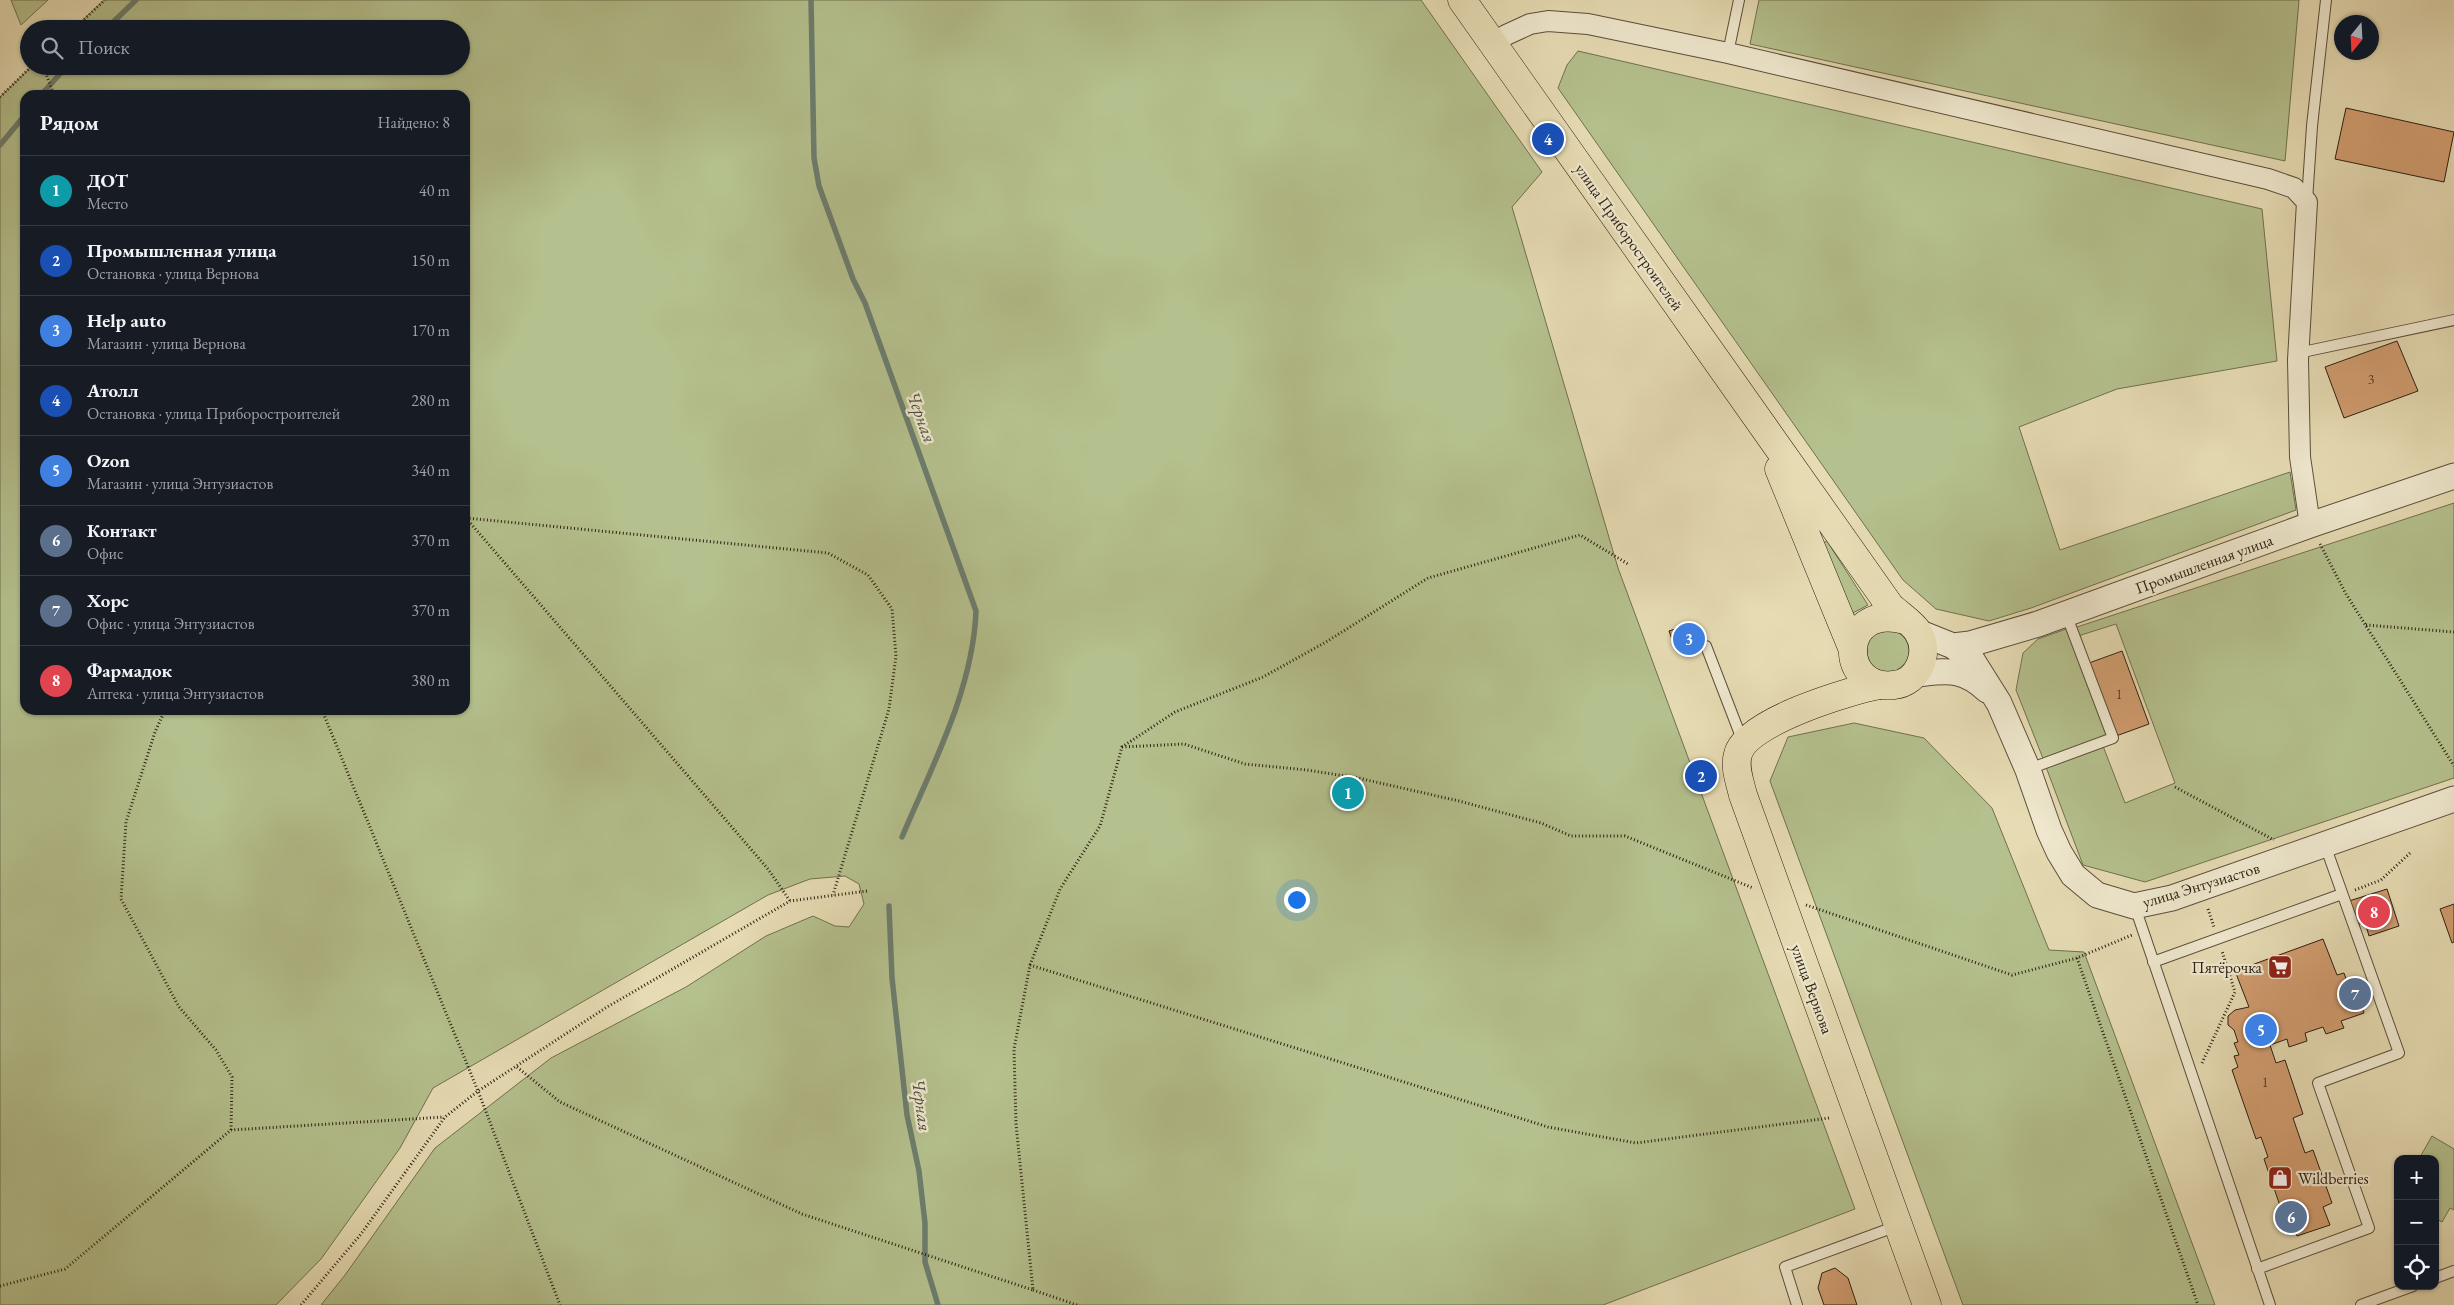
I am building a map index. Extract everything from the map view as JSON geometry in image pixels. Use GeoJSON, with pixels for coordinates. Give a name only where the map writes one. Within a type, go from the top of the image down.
{"type":"FeatureCollection","features":[{"type":"Feature","properties":{"kind":"main road","name":"улица Приборостроителей"},"geometry":{"type":"LineString","coordinates":[[1462,0],[1761,426],[1890,606],[1912,626]]}},
{"type":"Feature","properties":{"kind":"main road","name":"улица Приборостроителей"},"geometry":{"type":"LineString","coordinates":[[1761,426],[1853,655]]}},
{"type":"Feature","properties":{"kind":"main road"},"geometry":{"type":"LineString","coordinates":[[1743,743],[1753,734],[1809,706],[1859,689],[1879,685],[1898,685],[1916,674],[1921,663],[1923,648],[1912,626],[1888,616],[1875,618],[1862,627],[1854,640],[1853,655],[1846,674],[1837,685],[1809,706]]}},
{"type":"Feature","properties":{"kind":"main road"},"geometry":{"type":"LineString","coordinates":[[1853,655],[1860,672],[1868,680],[1879,685]]}},
{"type":"Feature","properties":{"kind":"main road","name":"улица Вернова"},"geometry":{"type":"LineString","coordinates":[[1743,743],[1738,754],[1737,770],[1743,796],[1927,1305]]}},
{"type":"Feature","properties":{"kind":"street"},"geometry":{"type":"LineString","coordinates":[[1493,44],[1506,35],[1530,24],[1548,21],[1588,24],[1728,53],[2268,179],[2294,188],[2307,202],[2298,353],[2300,457],[2310,526]]}},
{"type":"Feature","properties":{"kind":"street","name":"Промышленная улица"},"geometry":{"type":"LineString","coordinates":[[1953,646],[1970,644],[2066,614],[2454,476]]}},
{"type":"Feature","properties":{"kind":"street","name":"улица Энтузиастов"},"geometry":{"type":"LineString","coordinates":[[1912,626],[1953,646],[1972,660],[2000,702],[2059,852],[2074,875],[2097,895],[2134,906],[2172,898],[2454,799]]}},
{"type":"Feature","properties":{"kind":"street","name":"улица Энтузиастов"},"geometry":{"type":"LineString","coordinates":[[1916,674],[1950,671],[1967,675],[1977,681],[2000,702]]}},
{"type":"Feature","properties":{"kind":"lane"},"geometry":{"type":"LineString","coordinates":[[1728,53],[1739,0]]}},
{"type":"Feature","properties":{"kind":"lane"},"geometry":{"type":"LineString","coordinates":[[2307,202],[2312,126],[2326,0]]}},
{"type":"Feature","properties":{"kind":"lane"},"geometry":{"type":"LineString","coordinates":[[2298,353],[2454,320]]}},
{"type":"Feature","properties":{"kind":"lane"},"geometry":{"type":"LineString","coordinates":[[2028,770],[2113,738],[2066,614]]}},
{"type":"Feature","properties":{"kind":"lane"},"geometry":{"type":"LineString","coordinates":[[1706,646],[1743,743]]}},
{"type":"Feature","properties":{"kind":"lane"},"geometry":{"type":"LineString","coordinates":[[2257,1269],[2369,1228],[2318,1083],[2399,1052],[2324,844]]}},
{"type":"Feature","properties":{"kind":"lane"},"geometry":{"type":"LineString","coordinates":[[2153,962],[2342,894]]}},
{"type":"Feature","properties":{"kind":"lane"},"geometry":{"type":"LineString","coordinates":[[2134,906],[2270,1305]]}},
{"type":"Feature","properties":{"kind":"lane"},"geometry":{"type":"LineString","coordinates":[[1797,1305],[1785,1267],[1897,1226]]}},
{"type":"Feature","properties":{"kind":"lane"},"geometry":{"type":"LineString","coordinates":[[2439,1277],[2454,1271]]}},
{"type":"Feature","properties":{"kind":"lane"},"geometry":{"type":"LineString","coordinates":[[2361,1305],[2402,1290]]}},
{"type":"Feature","properties":{"kind":"path"},"geometry":{"type":"LineString","coordinates":[[84,20],[105,0]]}},
{"type":"Feature","properties":{"kind":"path"},"geometry":{"type":"LineString","coordinates":[[0,97],[23,75]]}},
{"type":"Feature","properties":{"kind":"path"},"geometry":{"type":"LineString","coordinates":[[46,75],[52,90]]}},
{"type":"Feature","properties":{"kind":"path"},"geometry":{"type":"LineString","coordinates":[[470,518],[828,553],[868,575],[892,609],[896,656],[889,709],[833,896]]}},
{"type":"Feature","properties":{"kind":"path"},"geometry":{"type":"LineString","coordinates":[[470,523],[768,869],[790,901]]}},
{"type":"Feature","properties":{"kind":"path"},"geometry":{"type":"LineString","coordinates":[[2310,526],[2365,625],[2454,766]]}},
{"type":"Feature","properties":{"kind":"path"},"geometry":{"type":"LineString","coordinates":[[1033,1290],[1016,1124],[1014,1049],[1030,965],[1060,889],[1100,826],[1122,747],[1175,712],[1263,677],[1326,642],[1428,578],[1580,536],[1628,564]]}},
{"type":"Feature","properties":{"kind":"path"},"geometry":{"type":"LineString","coordinates":[[2365,625],[2454,632]]}},
{"type":"Feature","properties":{"kind":"path"},"geometry":{"type":"LineString","coordinates":[[162,715],[126,822],[121,899],[179,1006],[216,1050],[232,1077],[231,1130]]}},
{"type":"Feature","properties":{"kind":"path"},"geometry":{"type":"LineString","coordinates":[[324,715],[478,1092],[560,1305]]}},
{"type":"Feature","properties":{"kind":"path"},"geometry":{"type":"LineString","coordinates":[[1122,747],[1184,744],[1245,764],[1349,776],[1459,801],[1541,823],[1571,836],[1625,836],[1694,862],[1744,886],[1779,896],[2012,975],[2077,958],[2134,934]]}},
{"type":"Feature","properties":{"kind":"path"},"geometry":{"type":"LineString","coordinates":[[2175,786],[2280,843],[2285,858]]}},
{"type":"Feature","properties":{"kind":"path"},"geometry":{"type":"LineString","coordinates":[[2342,894],[2381,880],[2410,853]]}},
{"type":"Feature","properties":{"kind":"path"},"geometry":{"type":"LineString","coordinates":[[301,1305],[362,1234],[445,1117],[478,1092],[607,1007],[790,901],[867,891]]}},
{"type":"Feature","properties":{"kind":"path"},"geometry":{"type":"LineString","coordinates":[[2077,958],[2198,1305]]}},
{"type":"Feature","properties":{"kind":"path"},"geometry":{"type":"LineString","coordinates":[[2194,1082],[2235,992],[2226,963]]}},
{"type":"Feature","properties":{"kind":"path"},"geometry":{"type":"LineString","coordinates":[[1030,965],[1548,1127],[1636,1143],[1829,1118]]}},
{"type":"Feature","properties":{"kind":"path"},"geometry":{"type":"LineString","coordinates":[[517,1067],[560,1102],[802,1214],[1077,1305]]}},
{"type":"Feature","properties":{"kind":"path"},"geometry":{"type":"LineString","coordinates":[[0,1286],[65,1269],[231,1130],[445,1117]]}},
{"type":"Feature","properties":{"kind":"green space"},"geometry":{"type":"Polygon","coordinates":[[[11,0],[48,0],[26,20],[20,20],[20,22],[11,0]]]}},
{"type":"Feature","properties":{"kind":"green space"},"geometry":{"type":"Polygon","coordinates":[[[104,0],[1421,0],[1542,172],[1512,207],[1618,568],[1855,1209],[1603,1305],[321,1305],[345,1275],[435,1148],[551,1058],[686,987],[766,936],[813,916],[835,926],[849,927],[864,904],[859,884],[845,876],[810,879],[768,895],[433,1088],[400,1148],[321,1259],[276,1305],[0,1305],[0,97],[23,75],[470,75],[470,20],[83,20],[104,0]]]}},
{"type":"Feature","properties":{"kind":"green space"},"geometry":{"type":"Polygon","coordinates":[[[1759,0],[2299,0],[2285,161],[1750,44],[1759,0]]]}},
{"type":"Feature","properties":{"kind":"green space"},"geometry":{"type":"Polygon","coordinates":[[[1578,51],[2262,209],[2277,361],[2117,389],[2019,427],[2060,550],[2290,472],[2296,510],[2031,608],[1989,621],[1936,609],[1903,580],[1558,88],[1567,65],[1578,51]]]}},
{"type":"Feature","properties":{"kind":"green space"},"geometry":{"type":"Polygon","coordinates":[[[2454,503],[2454,778],[2145,882],[2083,865],[2046,767],[2103,746],[2125,803],[2175,783],[2116,624],[2078,636],[2074,628],[2454,503]]]}},
{"type":"Feature","properties":{"kind":"green space"},"geometry":{"type":"Polygon","coordinates":[[[1827,541],[1868,605],[1849,615],[1823,543],[1827,541]]]}},
{"type":"Feature","properties":{"kind":"green space"},"geometry":{"type":"Polygon","coordinates":[[[2069,628],[2109,736],[2044,761],[2016,690],[2023,653],[2038,639],[2069,628]]]}},
{"type":"Feature","properties":{"kind":"green space"},"geometry":{"type":"Polygon","coordinates":[[[1888,630],[1903,636],[1909,651],[1903,666],[1888,672],[1873,666],[1867,651],[1873,636],[1888,630]]]}},
{"type":"Feature","properties":{"kind":"green space"},"geometry":{"type":"Polygon","coordinates":[[[1854,723],[1924,738],[1992,808],[2049,950],[2084,952],[2215,1305],[1963,1305],[1770,781],[1788,737],[1854,723]]]}},
{"type":"Feature","properties":{"kind":"green space"},"geometry":{"type":"Polygon","coordinates":[[[2432,1136],[2454,1149],[2454,1210],[2450,1208],[2442,1222],[2439,1220],[2439,1155],[2421,1155],[2432,1136]]]}},
{"type":"Feature","properties":{"kind":"building"},"geometry":{"type":"Polygon","coordinates":[[[2346,108],[2454,132],[2444,182],[2335,159],[2346,108]]]}},
{"type":"Feature","properties":{"kind":"building"},"geometry":{"type":"Polygon","coordinates":[[[2397,341],[2418,391],[2344,418],[2325,367],[2397,341]]]}},
{"type":"Feature","properties":{"kind":"building"},"geometry":{"type":"Polygon","coordinates":[[[1693,623],[1699,640],[1675,648],[1669,631],[1693,623]]]}},
{"type":"Feature","properties":{"kind":"building"},"geometry":{"type":"Polygon","coordinates":[[[2122,651],[2149,724],[2116,736],[2089,663],[2122,651]]]}},
{"type":"Feature","properties":{"kind":"building"},"geometry":{"type":"Polygon","coordinates":[[[2387,889],[2399,926],[2369,936],[2365,922],[2357,925],[2349,901],[2387,889]]]}},
{"type":"Feature","properties":{"kind":"building"},"geometry":{"type":"Polygon","coordinates":[[[2454,904],[2454,942],[2452,943],[2440,909],[2454,904]]]}},
{"type":"Feature","properties":{"kind":"building"},"geometry":{"type":"Polygon","coordinates":[[[2323,939],[2337,975],[2344,973],[2351,993],[2357,991],[2364,1013],[2341,1021],[2344,1028],[2326,1034],[2323,1027],[2305,1033],[2307,1041],[2289,1047],[2287,1039],[2270,1045],[2276,1063],[2285,1060],[2303,1114],[2293,1118],[2305,1153],[2313,1150],[2332,1203],[2323,1207],[2330,1225],[2297,1236],[2294,1227],[2288,1229],[2264,1159],[2268,1157],[2261,1137],[2256,1139],[2232,1070],[2238,1067],[2234,1056],[2239,1055],[2234,1043],[2238,1042],[2234,1030],[2228,1025],[2228,1016],[2235,1010],[2249,1007],[2235,971],[2323,939]]]}},
{"type":"Feature","properties":{"kind":"building"},"geometry":{"type":"Polygon","coordinates":[[[1835,1268],[1848,1278],[1857,1305],[1824,1305],[1818,1288],[1822,1273],[1835,1268]]]}},
{"type":"Feature","properties":{"kind":"waterway"},"geometry":{"type":"LineString","coordinates":[[115,20],[136,0]]}},
{"type":"Feature","properties":{"kind":"waterway","name":"Черная"},"geometry":{"type":"LineString","coordinates":[[811,0],[814,158],[819,186],[853,279],[865,303],[976,611],[973,640],[959,699],[938,755],[902,837]]}},
{"type":"Feature","properties":{"kind":"waterway"},"geometry":{"type":"LineString","coordinates":[[45,90],[59,75]]}},
{"type":"Feature","properties":{"kind":"waterway"},"geometry":{"type":"LineString","coordinates":[[0,145],[20,121]]}},
{"type":"Feature","properties":{"kind":"waterway","name":"Черная"},"geometry":{"type":"LineString","coordinates":[[889,906],[892,978],[907,1115],[919,1171],[925,1223],[925,1262],[938,1305]]}},
{"type":"Feature","properties":{"kind":"place","name":"Атолл"},"geometry":{"type":"Point","coordinates":[1548,139]}},
{"type":"Feature","properties":{"kind":"place","name":"Help auto"},"geometry":{"type":"Point","coordinates":[1689,639]}},
{"type":"Feature","properties":{"kind":"place","name":"Промышленная улица"},"geometry":{"type":"Point","coordinates":[1701,776]}},
{"type":"Feature","properties":{"kind":"place","name":"ДОТ"},"geometry":{"type":"Point","coordinates":[1348,793]}},
{"type":"Feature","properties":{"kind":"place","name":"Фармадок"},"geometry":{"type":"Point","coordinates":[2374,912]}},
{"type":"Feature","properties":{"kind":"place","name":"Пятёрочка"},"geometry":{"type":"Point","coordinates":[2280,967]}},
{"type":"Feature","properties":{"kind":"place","name":"Хорс"},"geometry":{"type":"Point","coordinates":[2355,994]}},
{"type":"Feature","properties":{"kind":"place","name":"Ozon"},"geometry":{"type":"Point","coordinates":[2261,1030]}},
{"type":"Feature","properties":{"kind":"place","name":"Wildberries"},"geometry":{"type":"Point","coordinates":[2280,1178]}},
{"type":"Feature","properties":{"kind":"place","name":"Контакт"},"geometry":{"type":"Point","coordinates":[2291,1217]}}]}
